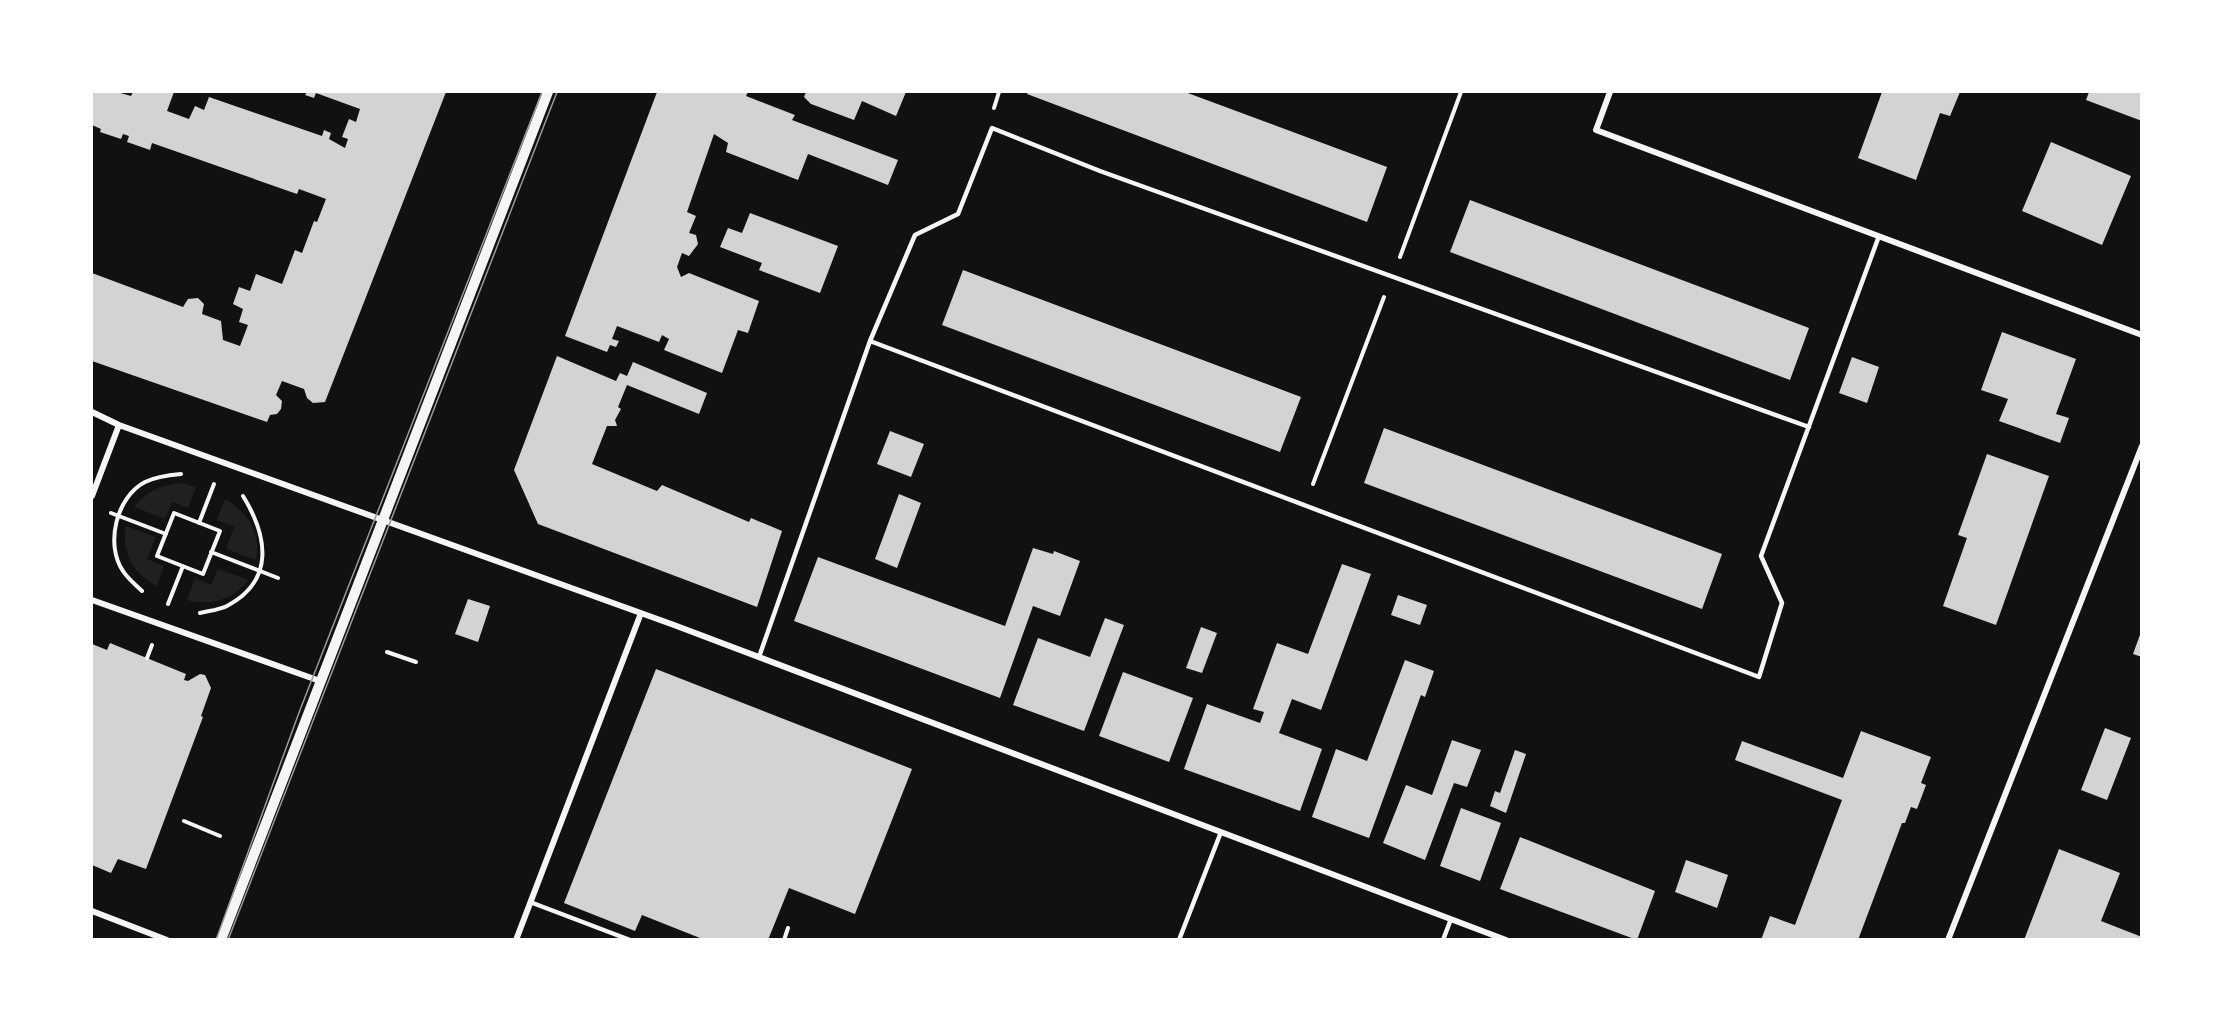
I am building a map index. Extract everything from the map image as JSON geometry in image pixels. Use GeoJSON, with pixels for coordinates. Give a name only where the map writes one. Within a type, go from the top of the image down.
{"type":"FeatureCollection","features":[{"type":"Feature","properties":{"kind":"street"},"geometry":{"type":"LineString","coordinates":[[221,939],[548,92]]}},
{"type":"Feature","properties":{"kind":"street"},"geometry":{"type":"LineString","coordinates":[[1610,92],[1596,130],[2142,335]]}},
{"type":"Feature","properties":{"kind":"street"},"geometry":{"type":"LineString","coordinates":[[92,412],[118,425],[641,613],[1506,939]]}},
{"type":"Feature","properties":{"kind":"street"},"geometry":{"type":"LineString","coordinates":[[92,496],[118,425]]}},
{"type":"Feature","properties":{"kind":"street"},"geometry":{"type":"LineString","coordinates":[[1948,939],[2142,446]]}},
{"type":"Feature","properties":{"kind":"street"},"geometry":{"type":"LineString","coordinates":[[92,600],[320,681]]}},
{"type":"Feature","properties":{"kind":"street"},"geometry":{"type":"LineString","coordinates":[[516,939],[641,613]]}},
{"type":"Feature","properties":{"kind":"street"},"geometry":{"type":"LineString","coordinates":[[92,911],[166,939]]}},
{"type":"Feature","properties":{"kind":"lane"},"geometry":{"type":"LineString","coordinates":[[759,657],[870,341],[915,236],[958,214],[992,128],[1112,175],[1809,427]]}},
{"type":"Feature","properties":{"kind":"lane"},"geometry":{"type":"LineString","coordinates":[[870,341],[1759,677],[1782,603],[1761,556],[1879,236]]}},
{"type":"Feature","properties":{"kind":"lane"},"geometry":{"type":"LineString","coordinates":[[1179,939],[1221,832]]}},
{"type":"Feature","properties":{"kind":"lane"},"geometry":{"type":"LineString","coordinates":[[530,902],[630,939]]}},
{"type":"Feature","properties":{"kind":"lane"},"geometry":{"type":"LineString","coordinates":[[1443,939],[1451,919]]}},
{"type":"Feature","properties":{"kind":"path"},"geometry":{"type":"LineString","coordinates":[[144,593],[122,570],[114,550],[114,535],[119,516],[125,502],[144,482],[169,475],[191,473]]}},
{"type":"Feature","properties":{"kind":"path"},"geometry":{"type":"LineString","coordinates":[[200,523],[214,483]]}},
{"type":"Feature","properties":{"kind":"path"},"geometry":{"type":"LineString","coordinates":[[199,613],[227,606],[248,590],[261,571],[264,545],[253,512],[241,492]]}},
{"type":"Feature","properties":{"kind":"path"},"geometry":{"type":"LineString","coordinates":[[111,513],[166,534]]}},
{"type":"Feature","properties":{"kind":"path"},"geometry":{"type":"LineString","coordinates":[[174,513],[200,523],[220,531],[203,574],[158,556],[174,513]]}},
{"type":"Feature","properties":{"kind":"path"},"geometry":{"type":"LineString","coordinates":[[211,552],[278,578]]}},
{"type":"Feature","properties":{"kind":"path"},"geometry":{"type":"LineString","coordinates":[[387,652],[417,662]]}},
{"type":"Feature","properties":{"kind":"path"},"geometry":{"type":"LineString","coordinates":[[184,821],[220,836]]}},
{"type":"Feature","properties":{"kind":"path"},"geometry":{"type":"LineString","coordinates":[[784,939],[788,928]]}},
{"type":"Feature","properties":{"kind":"shaded area"},"geometry":{"type":"Polygon","coordinates":[[[181,483],[196,487],[188,508],[172,502],[165,519],[134,507],[155,490],[181,483]]]}},
{"type":"Feature","properties":{"kind":"shaded area"},"geometry":{"type":"Polygon","coordinates":[[[225,499],[240,510],[251,524],[256,541],[256,560],[226,549],[234,527],[217,520],[225,499]]]}},
{"type":"Feature","properties":{"kind":"shaded area"},"geometry":{"type":"Polygon","coordinates":[[[126,526],[156,537],[147,559],[164,566],[157,586],[135,569],[125,545],[126,526]]]}},
{"type":"Feature","properties":{"kind":"shaded area"},"geometry":{"type":"Polygon","coordinates":[[[218,569],[249,580],[229,597],[221,600],[196,602],[187,600],[195,578],[211,585],[218,569]]]}},
{"type":"Feature","properties":{"kind":"building"},"geometry":{"type":"Polygon","coordinates":[[[92,92],[117,92],[131,96],[133,92],[174,92],[167,111],[189,119],[195,106],[204,110],[209,97],[322,136],[324,130],[331,133],[329,139],[345,148],[348,139],[342,137],[349,119],[356,122],[360,109],[316,93],[314,98],[305,95],[307,92],[446,92],[325,402],[313,403],[307,398],[304,389],[282,381],[276,395],[282,401],[281,409],[277,414],[270,415],[267,422],[92,361],[92,273],[183,307],[188,299],[198,298],[204,304],[202,314],[221,321],[223,340],[240,346],[248,325],[239,322],[243,309],[233,304],[239,287],[250,291],[256,274],[282,284],[295,250],[302,253],[314,221],[317,222],[326,199],[299,189],[297,194],[152,143],[150,150],[127,142],[129,136],[123,134],[121,139],[100,132],[101,129],[92,125],[92,92]]]}},
{"type":"Feature","properties":{"kind":"building"},"geometry":{"type":"Polygon","coordinates":[[[657,92],[748,92],[746,96],[795,115],[792,120],[898,160],[888,185],[808,154],[798,180],[726,152],[728,143],[714,134],[687,212],[696,216],[689,233],[696,235],[698,244],[689,256],[682,253],[677,267],[681,277],[689,273],[759,301],[748,333],[738,330],[722,373],[664,350],[669,339],[662,335],[659,342],[617,326],[612,339],[619,341],[616,347],[610,345],[607,352],[565,336],[657,92]]]}},
{"type":"Feature","properties":{"kind":"building"},"geometry":{"type":"Polygon","coordinates":[[[806,92],[906,92],[896,116],[862,101],[854,120],[811,104],[804,97],[806,92]]]}},
{"type":"Feature","properties":{"kind":"building"},"geometry":{"type":"Polygon","coordinates":[[[1028,92],[1185,92],[1387,167],[1367,222],[1027,94],[1028,92]]]}},
{"type":"Feature","properties":{"kind":"building"},"geometry":{"type":"Polygon","coordinates":[[[1882,92],[1960,92],[1950,116],[1940,113],[1916,180],[1858,158],[1882,92]]]}},
{"type":"Feature","properties":{"kind":"building"},"geometry":{"type":"Polygon","coordinates":[[[2089,92],[2142,92],[2142,121],[2086,100],[2089,92]]]}},
{"type":"Feature","properties":{"kind":"building"},"geometry":{"type":"Polygon","coordinates":[[[2051,142],[2131,176],[2102,245],[2022,211],[2051,142]]]}},
{"type":"Feature","properties":{"kind":"building"},"geometry":{"type":"Polygon","coordinates":[[[1470,200],[1809,328],[1790,380],[1450,252],[1470,200]]]}},
{"type":"Feature","properties":{"kind":"building"},"geometry":{"type":"Polygon","coordinates":[[[750,213],[838,246],[820,293],[759,270],[762,263],[720,247],[728,228],[742,233],[750,213]]]}},
{"type":"Feature","properties":{"kind":"building"},"geometry":{"type":"Polygon","coordinates":[[[963,270],[1301,397],[1280,452],[942,325],[963,270]]]}},
{"type":"Feature","properties":{"kind":"building"},"geometry":{"type":"Polygon","coordinates":[[[2002,332],[2076,359],[2056,414],[2069,418],[2060,443],[1999,421],[2008,399],[1981,390],[2002,332]]]}},
{"type":"Feature","properties":{"kind":"building"},"geometry":{"type":"Polygon","coordinates":[[[557,356],[616,381],[620,373],[627,376],[633,362],[707,393],[699,414],[627,385],[618,407],[621,409],[615,420],[617,426],[607,426],[592,464],[657,491],[662,485],[749,522],[751,518],[782,531],[757,607],[538,524],[514,470],[557,356]]]}},
{"type":"Feature","properties":{"kind":"building"},"geometry":{"type":"Polygon","coordinates":[[[1852,357],[1879,367],[1867,403],[1839,393],[1852,357]]]}},
{"type":"Feature","properties":{"kind":"building"},"geometry":{"type":"Polygon","coordinates":[[[1384,428],[1722,554],[1702,609],[1364,483],[1384,428]]]}},
{"type":"Feature","properties":{"kind":"building"},"geometry":{"type":"Polygon","coordinates":[[[890,431],[924,444],[911,477],[877,464],[890,431]]]}},
{"type":"Feature","properties":{"kind":"building"},"geometry":{"type":"Polygon","coordinates":[[[1987,454],[2049,476],[1996,625],[1943,606],[1967,538],[1958,535],[1987,454]]]}},
{"type":"Feature","properties":{"kind":"building"},"geometry":{"type":"Polygon","coordinates":[[[899,494],[921,503],[897,568],[875,559],[899,494]]]}},
{"type":"Feature","properties":{"kind":"building"},"geometry":{"type":"Polygon","coordinates":[[[1033,548],[1053,554],[1054,551],[1080,561],[1060,616],[1033,606],[1000,698],[794,621],[818,557],[1005,626],[1033,548]]]}},
{"type":"Feature","properties":{"kind":"building"},"geometry":{"type":"Polygon","coordinates":[[[1342,564],[1371,574],[1321,710],[1292,699],[1279,733],[1322,749],[1300,811],[1184,769],[1207,704],[1260,723],[1264,712],[1253,709],[1277,643],[1308,654],[1342,564]]]}},
{"type":"Feature","properties":{"kind":"building"},"geometry":{"type":"Polygon","coordinates":[[[1398,595],[1427,605],[1420,625],[1391,615],[1398,595]]]}},
{"type":"Feature","properties":{"kind":"building"},"geometry":{"type":"Polygon","coordinates":[[[468,599],[490,606],[478,642],[455,634],[468,599]]]}},
{"type":"Feature","properties":{"kind":"building"},"geometry":{"type":"Polygon","coordinates":[[[1105,618],[1124,625],[1084,731],[1013,705],[1038,638],[1090,657],[1105,618]]]}},
{"type":"Feature","properties":{"kind":"building"},"geometry":{"type":"Polygon","coordinates":[[[1201,627],[1217,633],[1202,673],[1186,668],[1201,627]]]}},
{"type":"Feature","properties":{"kind":"building"},"geometry":{"type":"Polygon","coordinates":[[[2142,632],[2142,657],[2133,654],[2142,632]]]}},
{"type":"Feature","properties":{"kind":"building"},"geometry":{"type":"Polygon","coordinates":[[[110,643],[186,674],[184,680],[188,681],[200,674],[205,675],[211,688],[201,716],[203,717],[146,869],[118,859],[111,873],[92,865],[92,644],[107,650],[110,643]]]}},
{"type":"Feature","properties":{"kind":"building"},"geometry":{"type":"Polygon","coordinates":[[[1405,660],[1434,671],[1425,697],[1421,695],[1369,838],[1312,817],[1336,749],[1367,761],[1405,660]]]}},
{"type":"Feature","properties":{"kind":"building"},"geometry":{"type":"Polygon","coordinates":[[[656,669],[912,769],[855,914],[789,888],[768,940],[705,940],[642,915],[635,931],[564,903],[656,669]]]}},
{"type":"Feature","properties":{"kind":"building"},"geometry":{"type":"Polygon","coordinates":[[[1123,672],[1193,698],[1169,762],[1099,736],[1123,672]]]}},
{"type":"Feature","properties":{"kind":"building"},"geometry":{"type":"Polygon","coordinates":[[[2105,728],[2131,738],[2107,800],[2081,790],[2105,728]]]}},
{"type":"Feature","properties":{"kind":"building"},"geometry":{"type":"Polygon","coordinates":[[[1861,731],[1931,757],[1921,783],[1926,785],[1917,809],[1911,807],[1905,823],[1902,823],[1858,940],[1761,940],[1770,916],[1795,925],[1842,800],[1735,760],[1742,741],[1843,778],[1861,731]]]}},
{"type":"Feature","properties":{"kind":"building"},"geometry":{"type":"Polygon","coordinates":[[[1452,740],[1481,750],[1467,787],[1454,783],[1425,860],[1383,843],[1406,785],[1432,795],[1452,740]]]}},
{"type":"Feature","properties":{"kind":"building"},"geometry":{"type":"Polygon","coordinates":[[[1515,750],[1526,754],[1506,813],[1490,806],[1495,791],[1500,793],[1515,750]]]}},
{"type":"Feature","properties":{"kind":"building"},"geometry":{"type":"Polygon","coordinates":[[[1461,808],[1501,823],[1480,881],[1440,866],[1461,808]]]}},
{"type":"Feature","properties":{"kind":"building"},"geometry":{"type":"Polygon","coordinates":[[[1520,837],[1655,891],[1637,940],[1500,889],[1520,837]]]}},
{"type":"Feature","properties":{"kind":"building"},"geometry":{"type":"Polygon","coordinates":[[[2059,849],[2120,873],[2101,921],[2142,937],[2142,940],[2024,940],[2059,849]]]}},
{"type":"Feature","properties":{"kind":"building"},"geometry":{"type":"Polygon","coordinates":[[[1686,860],[1728,875],[1717,908],[1675,892],[1686,860]]]}},
{"type":"Feature","properties":{"kind":"tram line"},"geometry":{"type":"LineString","coordinates":[[216,940],[300,710],[542,92]]}},
{"type":"Feature","properties":{"kind":"tram line"},"geometry":{"type":"LineString","coordinates":[[228,940],[557,92]]}}]}
